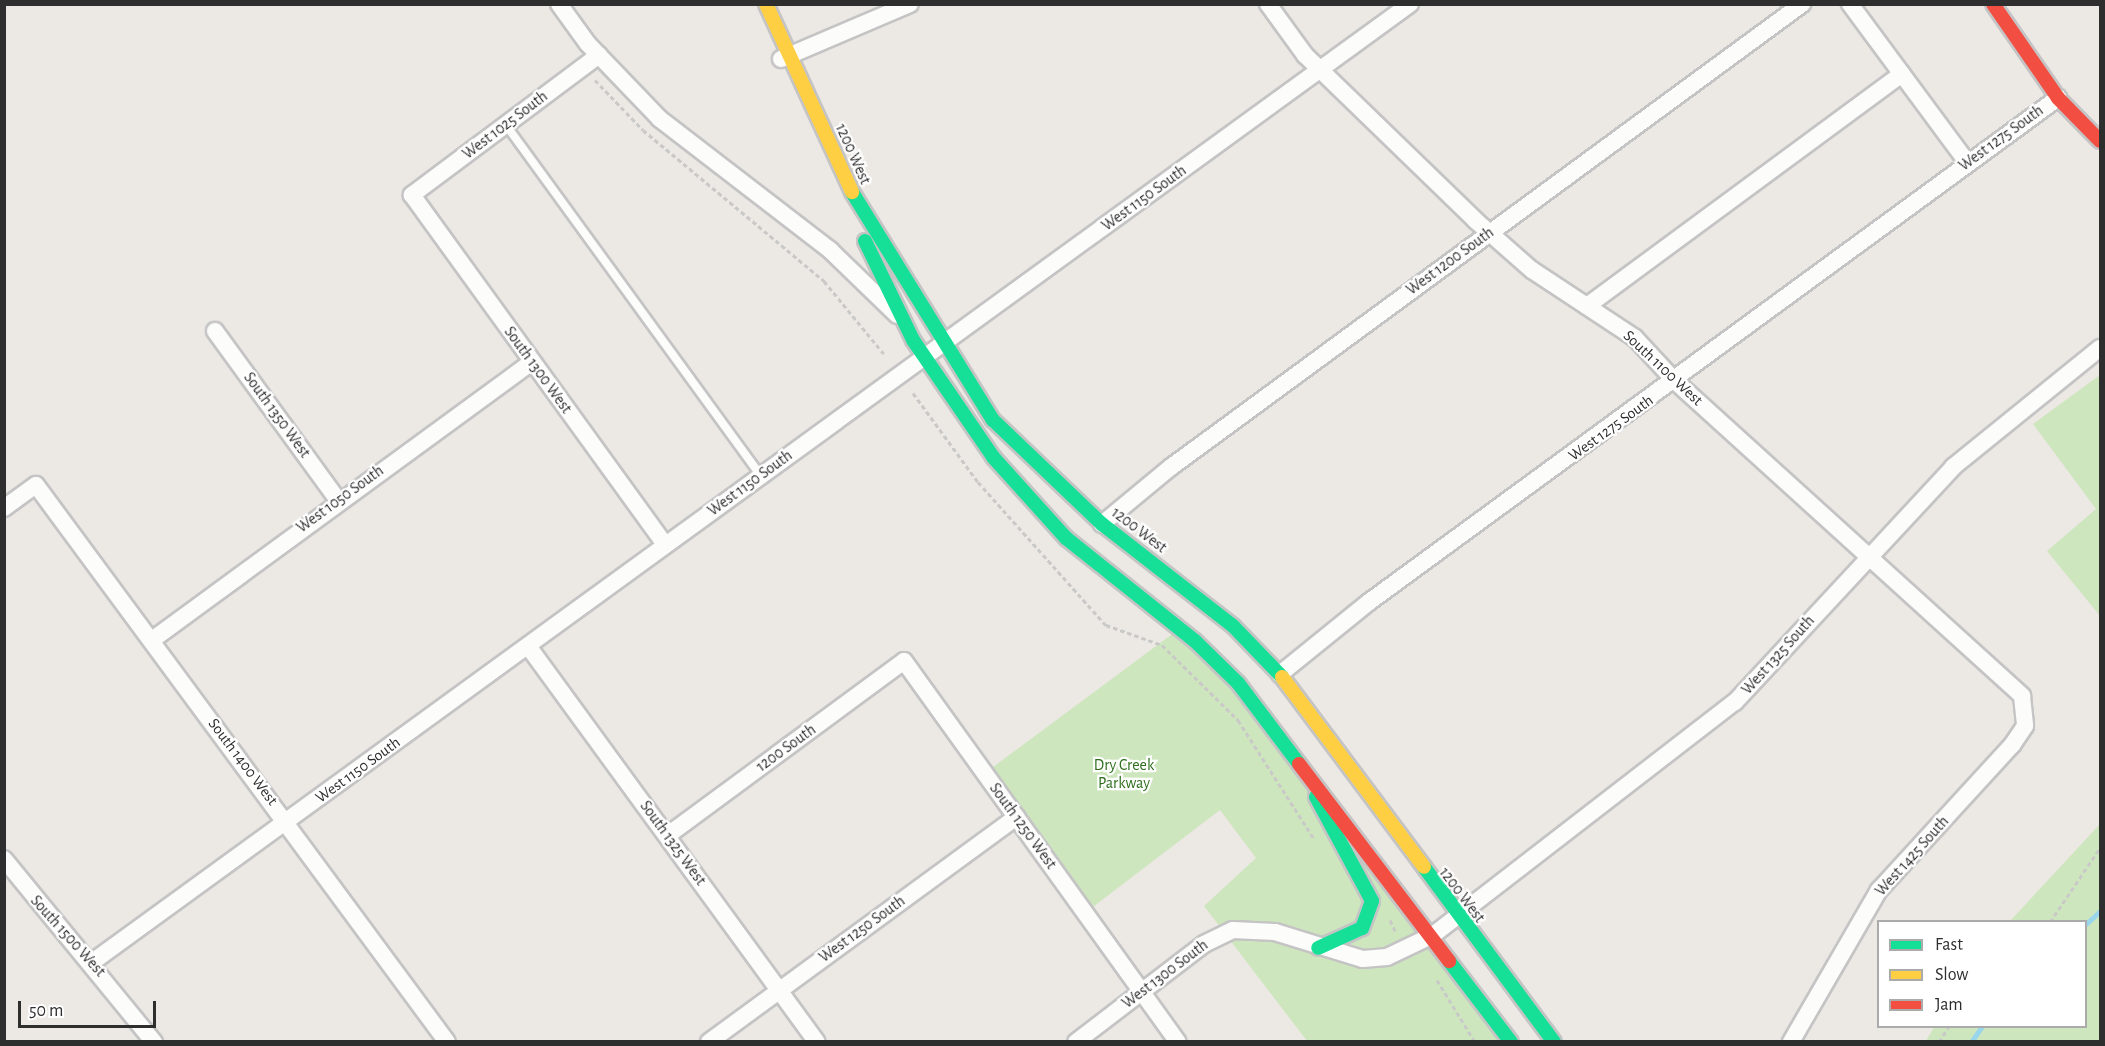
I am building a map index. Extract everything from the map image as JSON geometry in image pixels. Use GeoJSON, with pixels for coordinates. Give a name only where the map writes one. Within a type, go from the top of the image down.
{"type":"FeatureCollection","features":[{"type":"Feature","properties":{"kind":"street"},"geometry":{"type":"LineString","coordinates":[[560,4],[598,55],[684,139],[830,250],[901,319]]}},
{"type":"Feature","properties":{"kind":"street","name":"1200 West"},"geometry":{"type":"LineString","coordinates":[[751,4],[786,57],[855,198],[993,420],[1102,524],[1233,626],[1280,674],[1458,917],[1554,1041]]}},
{"type":"Feature","properties":{"kind":"street","name":"1200 West"},"geometry":{"type":"LineString","coordinates":[[766,4],[786,57],[901,319],[924,357],[993,457],[1066,538],[1195,641],[1238,683],[1433,935],[1511,1041]]}},
{"type":"Feature","properties":{"kind":"street"},"geometry":{"type":"LineString","coordinates":[[786,57],[910,4]]}},
{"type":"Feature","properties":{"kind":"street","name":"South 1100 West"},"geometry":{"type":"LineString","coordinates":[[1268,4],[1321,71],[1488,232],[1587,306],[1635,338],[1675,381],[1871,554],[2022,696],[2028,711]]}},
{"type":"Feature","properties":{"kind":"street","name":"West 1150 South"},"geometry":{"type":"LineString","coordinates":[[92,963],[665,544],[1321,71],[1410,4]]}},
{"type":"Feature","properties":{"kind":"street","name":"West 1200 South"},"geometry":{"type":"LineString","coordinates":[[1102,524],[1488,232],[1802,4]]}},
{"type":"Feature","properties":{"kind":"street"},"geometry":{"type":"LineString","coordinates":[[1850,4],[1967,162]]}},
{"type":"Feature","properties":{"kind":"street"},"geometry":{"type":"LineString","coordinates":[[1993,4],[2058,98],[2100,141]]}},
{"type":"Feature","properties":{"kind":"street","name":"West 1025 South"},"geometry":{"type":"LineString","coordinates":[[412,195],[598,55]]}},
{"type":"Feature","properties":{"kind":"street"},"geometry":{"type":"LineString","coordinates":[[1587,306],[1902,74]]}},
{"type":"Feature","properties":{"kind":"street","name":"West 1275 South"},"geometry":{"type":"LineString","coordinates":[[1280,674],[1370,602],[1675,381],[1967,162],[2058,98]]}},
{"type":"Feature","properties":{"kind":"street","name":"South 1300 West"},"geometry":{"type":"LineString","coordinates":[[412,195],[665,544]]}},
{"type":"Feature","properties":{"kind":"street","name":"South 1350 West"},"geometry":{"type":"LineString","coordinates":[[215,331],[338,500]]}},
{"type":"Feature","properties":{"kind":"street","name":"West 1325 South"},"geometry":{"type":"LineString","coordinates":[[1433,935],[1735,702],[1953,467],[2100,348]]}},
{"type":"Feature","properties":{"kind":"street","name":"West 1050 South"},"geometry":{"type":"LineString","coordinates":[[152,640],[338,500],[532,362]]}},
{"type":"Feature","properties":{"kind":"street","name":"South 1400 West"},"geometry":{"type":"LineString","coordinates":[[4,508],[36,485],[447,1041]]}},
{"type":"Feature","properties":{"kind":"street","name":"South 1325 West"},"geometry":{"type":"LineString","coordinates":[[528,646],[817,1041]]}},
{"type":"Feature","properties":{"kind":"street","name":"1200 South"},"geometry":{"type":"LineString","coordinates":[[668,835],[904,661]]}},
{"type":"Feature","properties":{"kind":"street","name":"South 1250 West"},"geometry":{"type":"LineString","coordinates":[[904,661],[1178,1041]]}},
{"type":"Feature","properties":{"kind":"street","name":"West 1425 South"},"geometry":{"type":"LineString","coordinates":[[1791,1041],[1879,890],[2012,745],[2028,711]]}},
{"type":"Feature","properties":{"kind":"street"},"geometry":{"type":"LineString","coordinates":[[1302,768],[1366,885],[1372,910],[1362,928],[1318,948]]}},
{"type":"Feature","properties":{"kind":"street","name":"West 1250 South"},"geometry":{"type":"LineString","coordinates":[[709,1041],[1016,817]]}},
{"type":"Feature","properties":{"kind":"street","name":"South 1500 West"},"geometry":{"type":"LineString","coordinates":[[4,859],[46,916],[92,963],[154,1041]]}},
{"type":"Feature","properties":{"kind":"street","name":"West 1300 South"},"geometry":{"type":"LineString","coordinates":[[1076,1041],[1204,944],[1233,930],[1275,932],[1318,948],[1363,959],[1408,949],[1433,935]]}},
{"type":"Feature","properties":{"kind":"lane"},"geometry":{"type":"LineString","coordinates":[[506,125],[761,476]]}},
{"type":"Feature","properties":{"kind":"path"},"geometry":{"type":"LineString","coordinates":[[597,84],[643,130],[824,281],[884,354]]}},
{"type":"Feature","properties":{"kind":"path"},"geometry":{"type":"LineString","coordinates":[[913,393],[978,482],[1107,625],[1162,645],[1238,720],[1321,849]]}},
{"type":"Feature","properties":{"kind":"path"},"geometry":{"type":"LineString","coordinates":[[2051,920],[2100,848]]}},
{"type":"Feature","properties":{"kind":"path"},"geometry":{"type":"LineString","coordinates":[[1372,910],[1391,920],[1408,949]]}},
{"type":"Feature","properties":{"kind":"path"},"geometry":{"type":"LineString","coordinates":[[1431,968],[1475,1041]]}},
{"type":"Feature","properties":{"kind":"path"},"geometry":{"type":"LineString","coordinates":[[1939,1041],[1948,1028]]}},
{"type":"Feature","properties":{"kind":"green space"},"geometry":{"type":"Polygon","coordinates":[[[2100,375],[2100,616],[2047,551],[2096,509],[2033,424],[2100,375]]]}},
{"type":"Feature","properties":{"kind":"green space","name":"Dry Creek Parkway"},"geometry":{"type":"Polygon","coordinates":[[[1179,629],[1375,857],[1511,1041],[1307,1041],[1204,906],[1256,858],[1220,810],[1085,913],[985,773],[1179,629]]]}},
{"type":"Feature","properties":{"kind":"green space"},"geometry":{"type":"Polygon","coordinates":[[[2100,824],[2100,1041],[1926,1041],[1933,1028],[2087,1028],[2087,920],[2011,920],[2100,824]]]}},
{"type":"Feature","properties":{"kind":"waterway"},"geometry":{"type":"LineString","coordinates":[[2087,923],[2100,911]]}},
{"type":"Feature","properties":{"kind":"waterway"},"geometry":{"type":"LineString","coordinates":[[1971,1042],[1981,1028]]}},
{"type":"Feature","properties":{"kind":"traffic: fast"},"geometry":{"type":"LineString","coordinates":[[852,192],[993,420],[1102,524],[1233,626],[1282,677]]}},
{"type":"Feature","properties":{"kind":"traffic: fast"},"geometry":{"type":"LineString","coordinates":[[865,241],[913,340],[993,457],[1066,538],[1195,641],[1238,683],[1299,764]]}},
{"type":"Feature","properties":{"kind":"traffic: fast"},"geometry":{"type":"LineString","coordinates":[[1316,797],[1372,901],[1362,928],[1318,948]]}},
{"type":"Feature","properties":{"kind":"traffic: fast"},"geometry":{"type":"LineString","coordinates":[[1424,867],[1554,1042]]}},
{"type":"Feature","properties":{"kind":"traffic: fast"},"geometry":{"type":"LineString","coordinates":[[1449,961],[1511,1042]]}},
{"type":"Feature","properties":{"kind":"traffic: slow"},"geometry":{"type":"LineString","coordinates":[[766,4],[852,192]]}},
{"type":"Feature","properties":{"kind":"traffic: slow"},"geometry":{"type":"LineString","coordinates":[[1282,677],[1424,867]]}},
{"type":"Feature","properties":{"kind":"traffic: jam"},"geometry":{"type":"LineString","coordinates":[[1993,4],[2058,98],[2100,141]]}},
{"type":"Feature","properties":{"kind":"traffic: jam"},"geometry":{"type":"LineString","coordinates":[[1299,764],[1449,961]]}}]}
